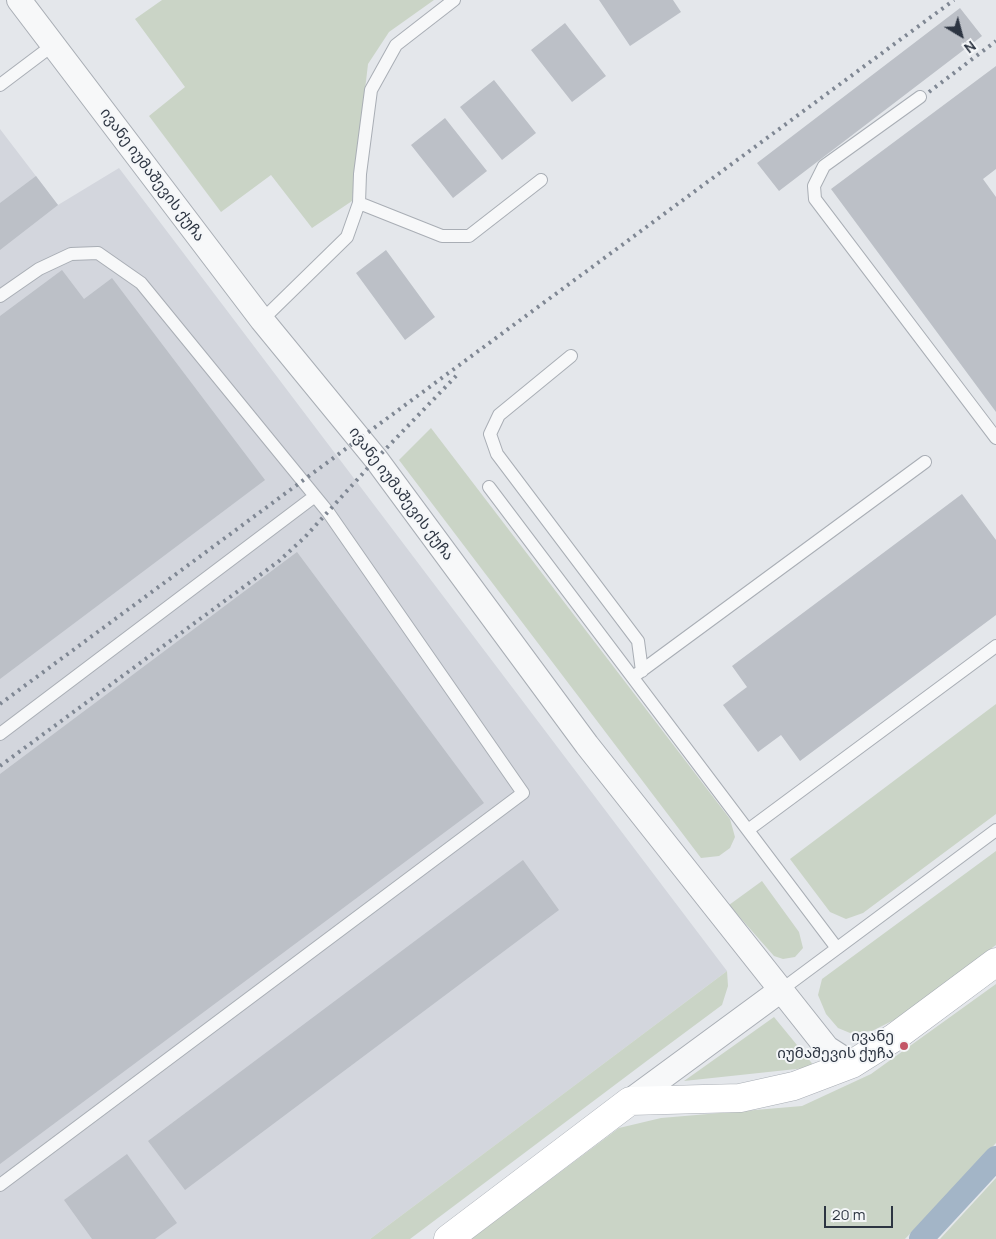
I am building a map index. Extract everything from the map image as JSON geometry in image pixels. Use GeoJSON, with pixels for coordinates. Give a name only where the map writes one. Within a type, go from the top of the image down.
{"type":"FeatureCollection","features":[{"type":"Feature","properties":{"kind":"street","name":"ივანე იუმაშევის ქუჩა"},"geometry":{"type":"LineString","coordinates":[[19,0],[262,320],[370,452],[587,745],[827,1048],[852,1064]]}},
{"type":"Feature","properties":{"kind":"street"},"geometry":{"type":"LineString","coordinates":[[630,1101],[740,1098],[794,1086],[852,1064],[895,1036],[996,962]]}},
{"type":"Feature","properties":{"kind":"street"},"geometry":{"type":"LineString","coordinates":[[448,1239],[630,1101],[781,990]]}},
{"type":"Feature","properties":{"kind":"lane"},"geometry":{"type":"LineString","coordinates":[[262,320],[347,237],[359,203],[360,174],[371,90],[396,45],[454,0]]}},
{"type":"Feature","properties":{"kind":"lane"},"geometry":{"type":"LineString","coordinates":[[0,85],[53,45]]}},
{"type":"Feature","properties":{"kind":"lane"},"geometry":{"type":"LineString","coordinates":[[920,97],[824,166],[814,186],[815,199],[996,438]]}},
{"type":"Feature","properties":{"kind":"lane"},"geometry":{"type":"LineString","coordinates":[[359,203],[442,236],[469,236],[541,180]]}},
{"type":"Feature","properties":{"kind":"lane"},"geometry":{"type":"LineString","coordinates":[[0,296],[39,270],[71,254],[98,253],[141,283],[315,496],[523,793],[0,1185]]}},
{"type":"Feature","properties":{"kind":"lane"},"geometry":{"type":"LineString","coordinates":[[571,356],[499,415],[490,434],[497,454],[638,641],[638,674]]}},
{"type":"Feature","properties":{"kind":"lane"},"geometry":{"type":"LineString","coordinates":[[638,674],[925,462]]}},
{"type":"Feature","properties":{"kind":"lane"},"geometry":{"type":"LineString","coordinates":[[489,486],[638,674],[748,830],[836,947]]}},
{"type":"Feature","properties":{"kind":"lane"},"geometry":{"type":"LineString","coordinates":[[0,734],[315,496]]}},
{"type":"Feature","properties":{"kind":"lane"},"geometry":{"type":"LineString","coordinates":[[748,830],[996,646]]}},
{"type":"Feature","properties":{"kind":"lane"},"geometry":{"type":"LineString","coordinates":[[781,990],[836,947],[996,830]]}},
{"type":"Feature","properties":{"kind":"shaded area"},"geometry":{"type":"Polygon","coordinates":[[[0,129],[58,205],[119,168],[727,971],[370,1239],[0,1239],[0,129]]]}},
{"type":"Feature","properties":{"kind":"green space"},"geometry":{"type":"Polygon","coordinates":[[[162,0],[434,0],[389,32],[368,64],[352,201],[312,228],[271,175],[221,212],[149,116],[185,87],[135,19],[162,0]]]}},
{"type":"Feature","properties":{"kind":"green space"},"geometry":{"type":"Polygon","coordinates":[[[431,428],[730,819],[735,837],[730,848],[719,856],[701,858],[399,460],[431,428]]]}},
{"type":"Feature","properties":{"kind":"green space"},"geometry":{"type":"Polygon","coordinates":[[[996,704],[996,814],[863,913],[846,919],[830,912],[790,859],[996,704]]]}},
{"type":"Feature","properties":{"kind":"green space"},"geometry":{"type":"Polygon","coordinates":[[[996,851],[996,945],[896,1019],[872,1031],[850,1033],[838,1028],[826,1014],[818,995],[822,979],[996,851]]]}},
{"type":"Feature","properties":{"kind":"green space"},"geometry":{"type":"Polygon","coordinates":[[[762,881],[799,932],[803,948],[795,957],[783,959],[774,956],[729,905],[762,881]]]}},
{"type":"Feature","properties":{"kind":"green space"},"geometry":{"type":"Polygon","coordinates":[[[727,971],[728,986],[722,1005],[410,1239],[370,1239],[727,971]]]}},
{"type":"Feature","properties":{"kind":"green space"},"geometry":{"type":"Polygon","coordinates":[[[996,984],[996,1143],[905,1239],[471,1239],[619,1128],[661,1118],[802,1106],[871,1074],[996,984]]]}},
{"type":"Feature","properties":{"kind":"green space"},"geometry":{"type":"Polygon","coordinates":[[[774,1017],[815,1067],[684,1081],[774,1017]]]}},
{"type":"Feature","properties":{"kind":"green space"},"geometry":{"type":"Polygon","coordinates":[[[996,1178],[996,1239],[940,1239],[996,1178]]]}},
{"type":"Feature","properties":{"kind":"building"},"geometry":{"type":"Polygon","coordinates":[[[599,0],[673,0],[681,12],[630,46],[599,0]]]}},
{"type":"Feature","properties":{"kind":"building"},"geometry":{"type":"Polygon","coordinates":[[[960,8],[982,36],[779,191],[757,163],[960,8]]]}},
{"type":"Feature","properties":{"kind":"building"},"geometry":{"type":"Polygon","coordinates":[[[565,23],[606,76],[572,102],[531,50],[565,23]]]}},
{"type":"Feature","properties":{"kind":"building"},"geometry":{"type":"Polygon","coordinates":[[[996,66],[996,169],[983,179],[996,197],[996,412],[831,189],[996,66]]]}},
{"type":"Feature","properties":{"kind":"building"},"geometry":{"type":"Polygon","coordinates":[[[494,80],[536,133],[502,160],[460,107],[494,80]]]}},
{"type":"Feature","properties":{"kind":"building"},"geometry":{"type":"Polygon","coordinates":[[[445,118],[487,171],[453,198],[411,145],[445,118]]]}},
{"type":"Feature","properties":{"kind":"building"},"geometry":{"type":"Polygon","coordinates":[[[36,176],[58,205],[0,250],[0,203],[36,176]]]}},
{"type":"Feature","properties":{"kind":"building"},"geometry":{"type":"Polygon","coordinates":[[[386,250],[435,317],[405,340],[356,273],[386,250]]]}},
{"type":"Feature","properties":{"kind":"building"},"geometry":{"type":"Polygon","coordinates":[[[62,270],[84,299],[112,278],[265,480],[0,679],[0,316],[62,270]]]}},
{"type":"Feature","properties":{"kind":"building"},"geometry":{"type":"Polygon","coordinates":[[[962,494],[996,540],[996,615],[800,761],[781,735],[758,752],[723,705],[747,687],[732,666],[962,494]]]}},
{"type":"Feature","properties":{"kind":"building"},"geometry":{"type":"Polygon","coordinates":[[[297,552],[484,803],[0,1164],[0,774],[297,552]]]}},
{"type":"Feature","properties":{"kind":"building"},"geometry":{"type":"Polygon","coordinates":[[[523,860],[559,910],[185,1190],[148,1141],[523,860]]]}},
{"type":"Feature","properties":{"kind":"building"},"geometry":{"type":"Polygon","coordinates":[[[127,1154],[177,1223],[155,1239],[92,1239],[64,1200],[127,1154]]]}},
{"type":"Feature","properties":{"kind":"waterway"},"geometry":{"type":"LineString","coordinates":[[921,1239],[996,1158]]}},
{"type":"Feature","properties":{"kind":"railway"},"geometry":{"type":"LineString","coordinates":[[0,704],[954,0]]}},
{"type":"Feature","properties":{"kind":"railway"},"geometry":{"type":"LineString","coordinates":[[929,92],[996,41]]}},
{"type":"Feature","properties":{"kind":"railway"},"geometry":{"type":"LineString","coordinates":[[0,766],[279,561],[305,537],[376,459],[458,374]]}},
{"type":"Feature","properties":{"kind":"place","name":"ივანე იუმაშევის ქუჩა"},"geometry":{"type":"Point","coordinates":[904,1046]}}]}
